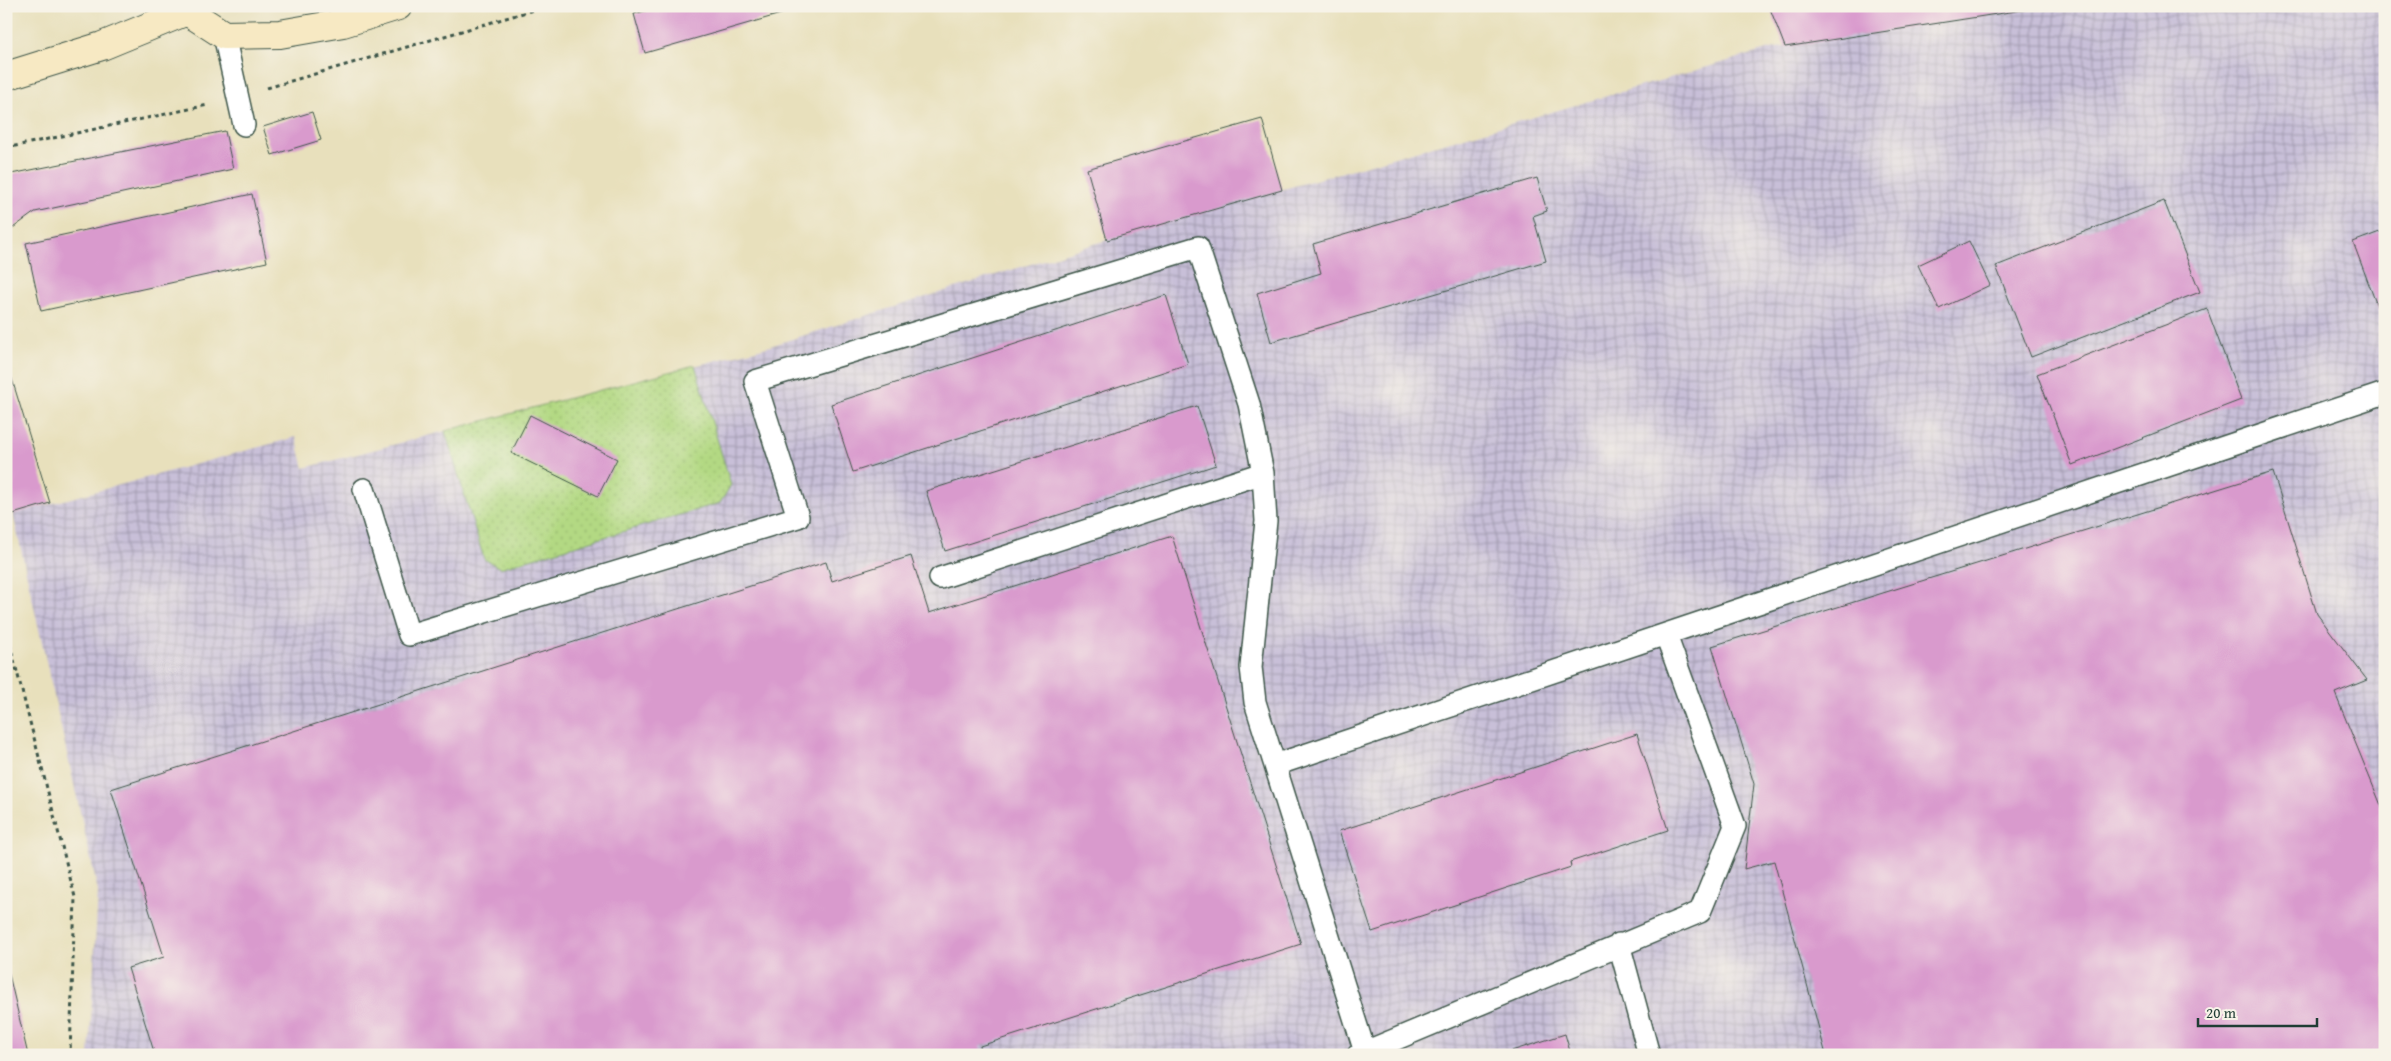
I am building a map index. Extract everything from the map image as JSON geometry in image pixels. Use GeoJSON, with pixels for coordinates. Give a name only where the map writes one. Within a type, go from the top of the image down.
{"type":"FeatureCollection","features":[{"type":"Feature","properties":{"kind":"street"},"geometry":{"type":"LineString","coordinates":[[6,76],[102,46],[186,8],[224,35],[280,34],[343,23],[398,6]]}},
{"type":"Feature","properties":{"kind":"lane"},"geometry":{"type":"LineString","coordinates":[[224,35],[244,126]]}},
{"type":"Feature","properties":{"kind":"lane"},"geometry":{"type":"LineString","coordinates":[[364,489],[409,635],[798,517],[755,381],[1198,247],[1249,404],[1263,473],[1266,520],[1251,667],[1255,702],[1362,1054],[1700,912],[1735,826],[1666,635]]}},
{"type":"Feature","properties":{"kind":"lane"},"geometry":{"type":"LineString","coordinates":[[1275,765],[2385,393]]}},
{"type":"Feature","properties":{"kind":"lane"},"geometry":{"type":"LineString","coordinates":[[940,578],[1263,473]]}},
{"type":"Feature","properties":{"kind":"lane"},"geometry":{"type":"LineString","coordinates":[[1620,944],[1650,1055]]}},
{"type":"Feature","properties":{"kind":"path"},"geometry":{"type":"LineString","coordinates":[[6,148],[237,97],[547,6]]}},
{"type":"Feature","properties":{"kind":"path"},"geometry":{"type":"LineString","coordinates":[[6,629],[75,897],[70,1055]]}},
{"type":"Feature","properties":{"kind":"shaded area"},"geometry":{"type":"Polygon","coordinates":[[[2049,6],[2385,6],[2385,1055],[89,1055],[98,891],[13,514],[296,437],[304,468],[767,347],[1107,240],[1770,49],[2049,6]]]}},
{"type":"Feature","properties":{"kind":"green space"},"geometry":{"type":"Polygon","coordinates":[[[695,365],[731,485],[720,503],[500,568],[484,559],[445,431],[695,365]]]}},
{"type":"Feature","properties":{"kind":"building"},"geometry":{"type":"Polygon","coordinates":[[[663,6],[805,7],[645,53],[634,14],[663,6]]]}},
{"type":"Feature","properties":{"kind":"building"},"geometry":{"type":"Polygon","coordinates":[[[1769,6],[2042,6],[2042,7],[1785,47],[1769,6]]]}},
{"type":"Feature","properties":{"kind":"building"},"geometry":{"type":"Polygon","coordinates":[[[312,112],[321,140],[272,155],[263,127],[312,112]]]}},
{"type":"Feature","properties":{"kind":"building"},"geometry":{"type":"Polygon","coordinates":[[[1262,119],[1282,190],[1107,240],[1087,169],[1262,119]]]}},
{"type":"Feature","properties":{"kind":"building"},"geometry":{"type":"Polygon","coordinates":[[[225,131],[233,169],[35,212],[6,233],[6,175],[225,131]]]}},
{"type":"Feature","properties":{"kind":"building"},"geometry":{"type":"Polygon","coordinates":[[[1537,178],[1547,211],[1533,216],[1546,261],[1271,342],[1257,293],[1321,273],[1313,244],[1537,178]]]}},
{"type":"Feature","properties":{"kind":"building"},"geometry":{"type":"Polygon","coordinates":[[[252,194],[267,262],[41,311],[26,243],[252,194]]]}},
{"type":"Feature","properties":{"kind":"building"},"geometry":{"type":"Polygon","coordinates":[[[2164,201],[2200,292],[2031,357],[1996,266],[2164,201]]]}},
{"type":"Feature","properties":{"kind":"building"},"geometry":{"type":"Polygon","coordinates":[[[2385,230],[2385,327],[2353,242],[2385,230]]]}},
{"type":"Feature","properties":{"kind":"building"},"geometry":{"type":"Polygon","coordinates":[[[1969,241],[1990,285],[1939,309],[1918,265],[1969,241]]]}},
{"type":"Feature","properties":{"kind":"building"},"geometry":{"type":"Polygon","coordinates":[[[1166,295],[1188,364],[853,472],[831,404],[1166,295]]]}},
{"type":"Feature","properties":{"kind":"building"},"geometry":{"type":"Polygon","coordinates":[[[2207,309],[2241,400],[2072,465],[2037,374],[2207,309]]]}},
{"type":"Feature","properties":{"kind":"building"},"geometry":{"type":"Polygon","coordinates":[[[7,363],[50,503],[13,514],[6,494],[7,363]]]}},
{"type":"Feature","properties":{"kind":"building"},"geometry":{"type":"Polygon","coordinates":[[[1197,406],[1216,465],[945,551],[926,491],[1197,406]]]}},
{"type":"Feature","properties":{"kind":"building"},"geometry":{"type":"Polygon","coordinates":[[[530,415],[617,459],[598,496],[511,453],[530,415]]]}},
{"type":"Feature","properties":{"kind":"building"},"geometry":{"type":"Polygon","coordinates":[[[2273,472],[2317,614],[2367,680],[2335,693],[2385,815],[2385,1055],[1826,1055],[1774,861],[1744,869],[1754,784],[1712,646],[2273,472]]]}},
{"type":"Feature","properties":{"kind":"building"},"geometry":{"type":"Polygon","coordinates":[[[1172,536],[1301,944],[980,1046],[982,1055],[155,1055],[128,968],[164,957],[111,789],[826,562],[832,581],[911,556],[929,613],[1172,536]]]}},
{"type":"Feature","properties":{"kind":"building"},"geometry":{"type":"Polygon","coordinates":[[[1637,734],[1668,830],[1570,862],[1571,867],[1372,932],[1339,831],[1637,734]]]}},
{"type":"Feature","properties":{"kind":"building"},"geometry":{"type":"Polygon","coordinates":[[[7,966],[28,1055],[6,1055],[7,966]]]}},
{"type":"Feature","properties":{"kind":"building"},"geometry":{"type":"Polygon","coordinates":[[[1565,1034],[1571,1055],[1502,1055],[1502,1054],[1565,1034]]]}}]}
